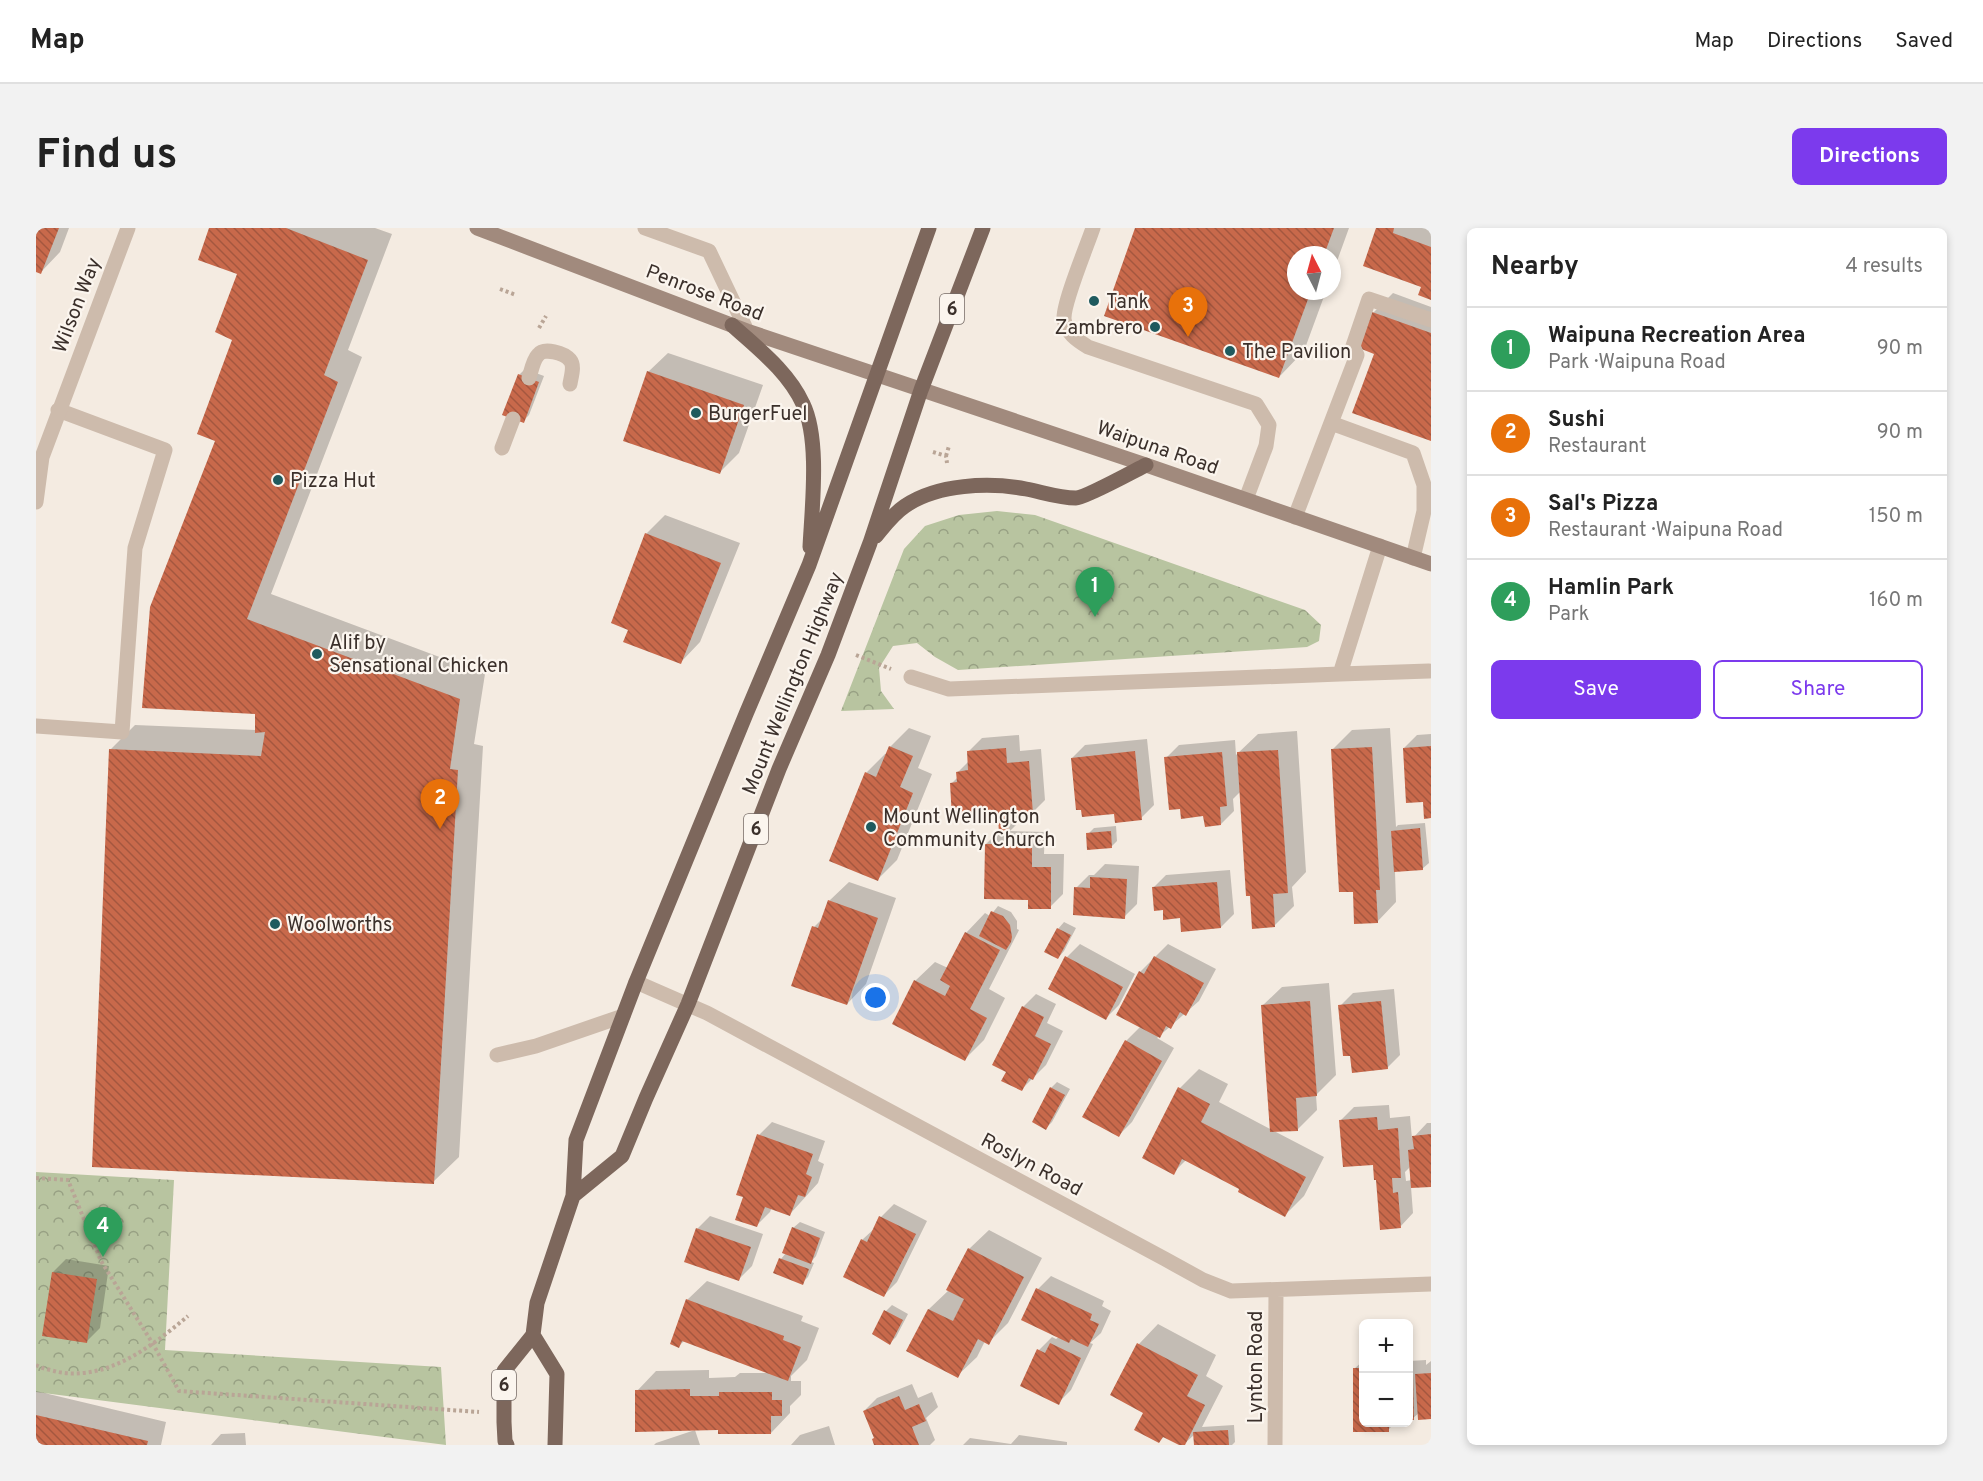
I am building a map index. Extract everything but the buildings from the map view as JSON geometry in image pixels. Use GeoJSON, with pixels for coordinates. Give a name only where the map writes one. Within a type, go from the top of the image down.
{"type":"FeatureCollection","features":[{"type":"Feature","properties":{"kind":"main road","name":"Penrose Road"},"geometry":{"type":"LineString","coordinates":[[477,228],[747,331],[921,390]]}},
{"type":"Feature","properties":{"kind":"main road","name":"Mount Wellington Highway"},"geometry":{"type":"LineString","coordinates":[[533,1335],[537,1303],[573,1196],[576,1140],[636,982],[741,724],[809,565],[929,228]]}},
{"type":"Feature","properties":{"kind":"main road","name":"Mount Wellington Highway"},"geometry":{"type":"LineString","coordinates":[[573,1196],[622,1156],[688,1004],[779,769],[828,655],[870,543],[921,390],[983,228]]}},
{"type":"Feature","properties":{"kind":"main road"},"geometry":{"type":"LineString","coordinates":[[732,324],[779,369],[798,394],[810,423],[813,491],[809,565]]}},
{"type":"Feature","properties":{"kind":"main road","name":"Waipuna Road"},"geometry":{"type":"LineString","coordinates":[[921,390],[1431,564]]}},
{"type":"Feature","properties":{"kind":"main road"},"geometry":{"type":"LineString","coordinates":[[870,543],[890,519],[905,506],[937,493],[987,485],[1078,498],[1146,465]]}},
{"type":"Feature","properties":{"kind":"main road"},"geometry":{"type":"LineString","coordinates":[[533,1335],[557,1374],[555,1445]]}},
{"type":"Feature","properties":{"kind":"main road","name":"6"},"geometry":{"type":"LineString","coordinates":[[507,1445],[504,1422],[504,1371],[533,1335]]}},
{"type":"Feature","properties":{"kind":"street","name":"Wilson Way"},"geometry":{"type":"LineString","coordinates":[[36,502],[42,457],[128,228]]}},
{"type":"Feature","properties":{"kind":"street"},"geometry":{"type":"LineString","coordinates":[[645,228],[709,251],[747,331]]}},
{"type":"Feature","properties":{"kind":"street"},"geometry":{"type":"LineString","coordinates":[[1093,228],[1068,300],[1064,319],[1070,335],[1088,347],[1256,404],[1269,425],[1266,446],[1246,500]]}},
{"type":"Feature","properties":{"kind":"street"},"geometry":{"type":"LineString","coordinates":[[1295,517],[1357,355],[1353,346],[1369,299],[1431,320]]}},
{"type":"Feature","properties":{"kind":"street"},"geometry":{"type":"LineString","coordinates":[[529,378],[537,355],[542,352],[553,352],[571,361],[570,384]]}},
{"type":"Feature","properties":{"kind":"street"},"geometry":{"type":"LineString","coordinates":[[36,726],[122,732],[135,548],[165,450],[58,410]]}},
{"type":"Feature","properties":{"kind":"street"},"geometry":{"type":"LineString","coordinates":[[502,448],[513,419]]}},
{"type":"Feature","properties":{"kind":"street"},"geometry":{"type":"LineString","coordinates":[[1331,423],[1413,453],[1424,485],[1424,511],[1413,558]]}},
{"type":"Feature","properties":{"kind":"street"},"geometry":{"type":"LineString","coordinates":[[1340,674],[1380,546]]}},
{"type":"Feature","properties":{"kind":"street"},"geometry":{"type":"LineString","coordinates":[[911,677],[949,689],[1429,670]]}},
{"type":"Feature","properties":{"kind":"street","name":"Roslyn Road"},"geometry":{"type":"LineString","coordinates":[[636,982],[688,1004],[1203,1280],[1231,1291],[1431,1284]]}},
{"type":"Feature","properties":{"kind":"street"},"geometry":{"type":"LineString","coordinates":[[497,1055],[536,1046],[623,1016]]}},
{"type":"Feature","properties":{"kind":"street","name":"Lynton Road"},"geometry":{"type":"LineString","coordinates":[[1275,1445],[1276,1290]]}},
{"type":"Feature","properties":{"kind":"path"},"geometry":{"type":"LineString","coordinates":[[500,289],[516,295]]}},
{"type":"Feature","properties":{"kind":"path"},"geometry":{"type":"LineString","coordinates":[[947,463],[946,456],[949,446]]}},
{"type":"Feature","properties":{"kind":"path"},"geometry":{"type":"LineString","coordinates":[[933,452],[946,456]]}},
{"type":"Feature","properties":{"kind":"path"},"geometry":{"type":"LineString","coordinates":[[856,655],[911,677]]}},
{"type":"Feature","properties":{"kind":"path"},"geometry":{"type":"LineString","coordinates":[[36,1178],[68,1180],[101,1262],[153,1344],[179,1391],[477,1411],[504,1422]]}},
{"type":"Feature","properties":{"kind":"path"},"geometry":{"type":"LineString","coordinates":[[36,1365],[74,1375],[102,1369],[126,1361],[153,1344],[188,1316]]}},
{"type":"Feature","properties":{"kind":"green space"},"geometry":{"type":"Polygon","coordinates":[[[997,511],[1035,515],[1305,610],[1321,625],[1319,641],[1307,647],[958,670],[917,643],[893,646],[879,668],[881,691],[894,709],[841,711],[904,549],[925,526],[959,515],[997,511]]]}},
{"type":"Feature","properties":{"kind":"green space"},"geometry":{"type":"Polygon","coordinates":[[[36,1172],[174,1180],[165,1350],[441,1367],[446,1445],[36,1392],[36,1172]]]}},
{"type":"Feature","properties":{"kind":"place","name":"Tank"},"geometry":{"type":"Point","coordinates":[1094,301]}},
{"type":"Feature","properties":{"kind":"place","name":"Zambrero"},"geometry":{"type":"Point","coordinates":[1155,327]}},
{"type":"Feature","properties":{"kind":"place","name":"Sal's Pizza"},"geometry":{"type":"Point","coordinates":[1188,337]}},
{"type":"Feature","properties":{"kind":"place","name":"The Pavilion"},"geometry":{"type":"Point","coordinates":[1230,351]}},
{"type":"Feature","properties":{"kind":"place","name":"BurgerFuel"},"geometry":{"type":"Point","coordinates":[696,413]}},
{"type":"Feature","properties":{"kind":"place","name":"Pizza Hut"},"geometry":{"type":"Point","coordinates":[278,480]}},
{"type":"Feature","properties":{"kind":"place","name":"Waipuna Recreation Area"},"geometry":{"type":"Point","coordinates":[1095,617]}},
{"type":"Feature","properties":{"kind":"place","name":"Alif by Sensational Chicken"},"geometry":{"type":"Point","coordinates":[317,654]}},
{"type":"Feature","properties":{"kind":"place","name":"Mount Wellington Community Church"},"geometry":{"type":"Point","coordinates":[871,827]}},
{"type":"Feature","properties":{"kind":"place","name":"Sushi"},"geometry":{"type":"Point","coordinates":[440,829]}},
{"type":"Feature","properties":{"kind":"place","name":"Woolworths"},"geometry":{"type":"Point","coordinates":[275,924]}},
{"type":"Feature","properties":{"kind":"place","name":"Hamlin Park"},"geometry":{"type":"Point","coordinates":[103,1257]}}]}
